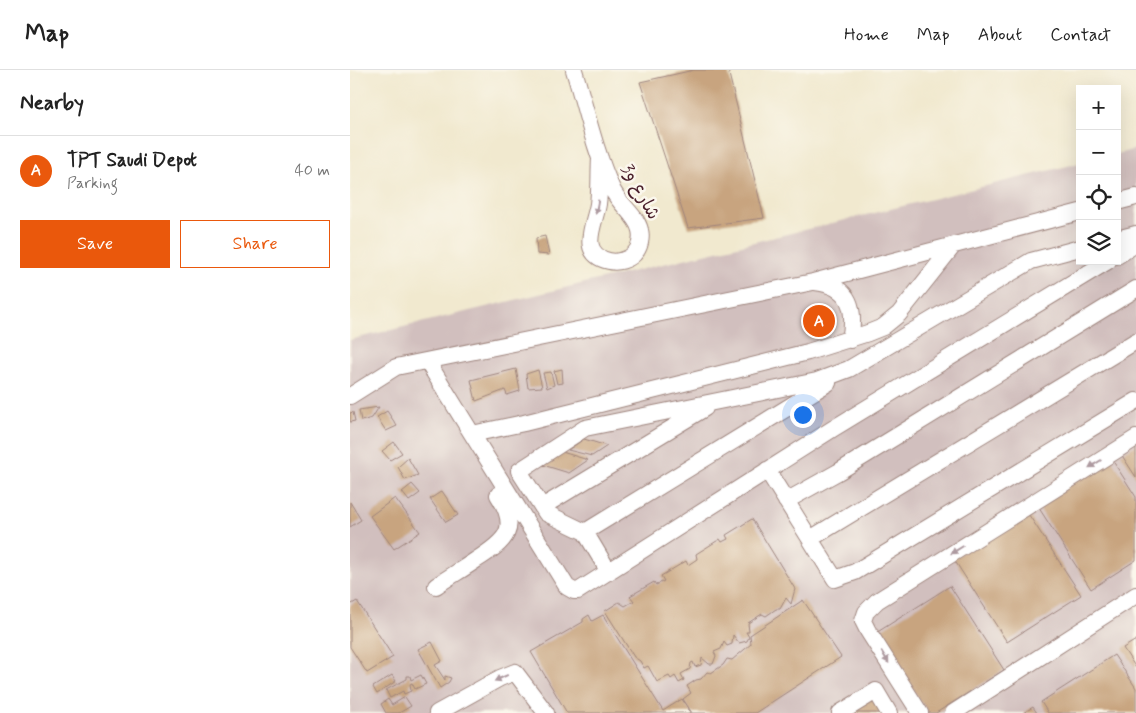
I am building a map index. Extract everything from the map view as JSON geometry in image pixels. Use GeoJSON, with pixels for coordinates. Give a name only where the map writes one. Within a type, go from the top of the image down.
{"type":"FeatureCollection","features":[{"type":"Feature","properties":{"kind":"street","name":"شارع و3"},"geometry":{"type":"LineString","coordinates":[[574,70],[600,158],[615,196],[636,220],[641,231],[641,242],[636,251],[628,258],[618,262],[602,258],[594,251],[589,240],[598,202],[600,158]]}},
{"type":"Feature","properties":{"kind":"street"},"geometry":{"type":"LineString","coordinates":[[1121,201],[1136,197]]}},
{"type":"Feature","properties":{"kind":"street"},"geometry":{"type":"LineString","coordinates":[[350,396],[396,367],[813,282],[1076,213]]}},
{"type":"Feature","properties":{"kind":"street"},"geometry":{"type":"LineString","coordinates":[[1121,238],[1136,234]]}},
{"type":"Feature","properties":{"kind":"street"},"geometry":{"type":"LineString","coordinates":[[1121,253],[1136,244]]}},
{"type":"Feature","properties":{"kind":"street"},"geometry":{"type":"LineString","coordinates":[[472,434],[524,423],[850,340],[883,327],[899,314],[953,246]]}},
{"type":"Feature","properties":{"kind":"street"},"geometry":{"type":"LineString","coordinates":[[584,532],[1031,261],[1076,249]]}},
{"type":"Feature","properties":{"kind":"street"},"geometry":{"type":"LineString","coordinates":[[428,361],[566,587],[574,591],[582,590],[767,470],[1101,265]]}},
{"type":"Feature","properties":{"kind":"street"},"geometry":{"type":"LineString","coordinates":[[813,282],[826,283],[838,289],[848,299],[853,325],[850,340]]}},
{"type":"Feature","properties":{"kind":"street"},"geometry":{"type":"LineString","coordinates":[[786,501],[838,472],[1136,288]]}},
{"type":"Feature","properties":{"kind":"street"},"geometry":{"type":"LineString","coordinates":[[810,538],[1136,341]]}},
{"type":"Feature","properties":{"kind":"street"},"geometry":{"type":"LineString","coordinates":[[609,572],[584,532],[546,513],[519,471],[584,428],[817,381],[850,369]]}},
{"type":"Feature","properties":{"kind":"street"},"geometry":{"type":"LineString","coordinates":[[542,507],[717,401]]}},
{"type":"Feature","properties":{"kind":"street"},"geometry":{"type":"LineString","coordinates":[[767,470],[835,579],[855,572],[1136,401]]}},
{"type":"Feature","properties":{"kind":"street"},"geometry":{"type":"LineString","coordinates":[[920,713],[863,621],[866,612],[877,601],[1136,438]]}},
{"type":"Feature","properties":{"kind":"street"},"geometry":{"type":"LineString","coordinates":[[436,586],[496,547],[507,533],[508,515],[491,482],[481,448]]}},
{"type":"Feature","properties":{"kind":"street"},"geometry":{"type":"LineString","coordinates":[[953,713],[1136,595]]}},
{"type":"Feature","properties":{"kind":"street"},"geometry":{"type":"LineString","coordinates":[[436,713],[500,678],[515,672],[546,713]]}},
{"type":"Feature","properties":{"kind":"street"},"geometry":{"type":"LineString","coordinates":[[840,713],[876,691],[890,713]]}},
{"type":"Feature","properties":{"kind":"shaded area"},"geometry":{"type":"Polygon","coordinates":[[[1136,149],[1136,713],[350,713],[350,340],[1076,164],[1076,265],[1121,265],[1121,153],[1136,149]]]}},
{"type":"Feature","properties":{"kind":"building"},"geometry":{"type":"Polygon","coordinates":[[[694,70],[728,70],[764,218],[688,228],[640,82],[694,70]]]}},
{"type":"Feature","properties":{"kind":"building"},"geometry":{"type":"Polygon","coordinates":[[[545,236],[549,255],[537,254],[536,238],[545,236]]]}},
{"type":"Feature","properties":{"kind":"building"},"geometry":{"type":"Polygon","coordinates":[[[516,369],[520,391],[507,395],[505,390],[476,401],[471,380],[516,369]]]}},
{"type":"Feature","properties":{"kind":"building"},"geometry":{"type":"Polygon","coordinates":[[[562,369],[563,383],[557,384],[554,371],[562,369]]]}},
{"type":"Feature","properties":{"kind":"building"},"geometry":{"type":"Polygon","coordinates":[[[538,370],[542,387],[528,388],[526,374],[538,370]]]}},
{"type":"Feature","properties":{"kind":"building"},"geometry":{"type":"Polygon","coordinates":[[[551,372],[554,385],[547,388],[543,373],[551,372]]]}},
{"type":"Feature","properties":{"kind":"building"},"geometry":{"type":"Polygon","coordinates":[[[379,407],[372,418],[361,421],[359,410],[379,407]]]}},
{"type":"Feature","properties":{"kind":"building"},"geometry":{"type":"Polygon","coordinates":[[[387,411],[397,426],[386,431],[377,417],[387,411]]]}},
{"type":"Feature","properties":{"kind":"building"},"geometry":{"type":"Polygon","coordinates":[[[353,412],[355,421],[350,422],[350,413],[353,412]]]}},
{"type":"Feature","properties":{"kind":"building"},"geometry":{"type":"Polygon","coordinates":[[[584,439],[607,446],[592,456],[568,450],[584,439]]]}},
{"type":"Feature","properties":{"kind":"building"},"geometry":{"type":"Polygon","coordinates":[[[394,442],[402,453],[390,460],[382,451],[394,442]]]}},
{"type":"Feature","properties":{"kind":"building"},"geometry":{"type":"Polygon","coordinates":[[[1136,445],[1136,477],[1121,454],[1136,445]]]}},
{"type":"Feature","properties":{"kind":"building"},"geometry":{"type":"Polygon","coordinates":[[[562,452],[588,460],[569,473],[543,465],[562,452]]]}},
{"type":"Feature","properties":{"kind":"building"},"geometry":{"type":"Polygon","coordinates":[[[408,458],[418,475],[405,480],[398,467],[408,458]]]}},
{"type":"Feature","properties":{"kind":"building"},"geometry":{"type":"Polygon","coordinates":[[[1111,458],[1136,497],[1136,560],[1091,589],[1037,505],[1111,458]]]}},
{"type":"Feature","properties":{"kind":"building"},"geometry":{"type":"Polygon","coordinates":[[[412,484],[420,493],[409,501],[402,492],[412,484]]]}},
{"type":"Feature","properties":{"kind":"building"},"geometry":{"type":"Polygon","coordinates":[[[442,491],[458,515],[446,522],[430,499],[442,491]]]}},
{"type":"Feature","properties":{"kind":"building"},"geometry":{"type":"Polygon","coordinates":[[[395,498],[420,532],[394,549],[370,516],[395,498]]]}},
{"type":"Feature","properties":{"kind":"building"},"geometry":{"type":"Polygon","coordinates":[[[350,502],[361,520],[350,527],[350,502]]]}},
{"type":"Feature","properties":{"kind":"building"},"geometry":{"type":"Polygon","coordinates":[[[1027,512],[1081,595],[1007,642],[953,558],[1027,512]]]}},
{"type":"Feature","properties":{"kind":"building"},"geometry":{"type":"Polygon","coordinates":[[[752,519],[795,589],[791,604],[786,598],[780,609],[776,609],[766,616],[762,614],[748,623],[749,632],[746,632],[749,637],[747,641],[739,643],[733,635],[732,644],[727,646],[724,642],[721,649],[714,652],[716,656],[713,664],[709,664],[702,658],[701,665],[695,667],[693,662],[691,663],[690,669],[681,674],[684,680],[679,683],[675,676],[671,679],[669,676],[657,682],[648,666],[644,668],[640,661],[634,657],[605,611],[619,602],[625,606],[634,601],[630,596],[654,582],[656,585],[664,581],[661,576],[686,561],[688,565],[697,559],[696,554],[720,539],[722,542],[728,539],[726,535],[752,519]]]}},
{"type":"Feature","properties":{"kind":"building"},"geometry":{"type":"Polygon","coordinates":[[[950,586],[1004,670],[936,713],[928,713],[876,633],[950,586]]]}},
{"type":"Feature","properties":{"kind":"building"},"geometry":{"type":"Polygon","coordinates":[[[803,600],[841,657],[755,713],[692,713],[683,699],[691,693],[687,686],[701,679],[707,672],[711,673],[723,665],[727,659],[732,660],[751,644],[750,635],[803,600]]]}},
{"type":"Feature","properties":{"kind":"building"},"geometry":{"type":"Polygon","coordinates":[[[357,601],[393,657],[367,673],[350,647],[350,605],[357,601]]]}},
{"type":"Feature","properties":{"kind":"building"},"geometry":{"type":"Polygon","coordinates":[[[589,615],[592,621],[603,615],[663,711],[682,699],[691,713],[567,713],[531,652],[583,622],[583,619],[589,615]]]}},
{"type":"Feature","properties":{"kind":"building"},"geometry":{"type":"Polygon","coordinates":[[[1136,640],[1136,668],[1123,648],[1136,640]]]}},
{"type":"Feature","properties":{"kind":"building"},"geometry":{"type":"Polygon","coordinates":[[[432,642],[442,661],[435,665],[445,680],[445,676],[451,678],[449,682],[440,688],[418,649],[432,642]]]}},
{"type":"Feature","properties":{"kind":"building"},"geometry":{"type":"Polygon","coordinates":[[[1114,655],[1136,688],[1136,713],[1048,713],[1041,702],[1114,655]]]}},
{"type":"Feature","properties":{"kind":"building"},"geometry":{"type":"Polygon","coordinates":[[[392,675],[396,681],[377,694],[373,687],[392,675]]]}},
{"type":"Feature","properties":{"kind":"building"},"geometry":{"type":"Polygon","coordinates":[[[421,675],[426,684],[415,689],[412,683],[410,684],[411,691],[404,694],[403,691],[390,698],[386,690],[407,679],[407,676],[410,676],[411,680],[421,675]]]}},
{"type":"Feature","properties":{"kind":"building"},"geometry":{"type":"Polygon","coordinates":[[[873,694],[885,713],[843,713],[873,694]]]}},
{"type":"Feature","properties":{"kind":"building"},"geometry":{"type":"Polygon","coordinates":[[[405,697],[411,706],[399,713],[386,713],[381,704],[388,699],[392,705],[405,697]]]}},
{"type":"Feature","properties":{"kind":"building"},"geometry":{"type":"Polygon","coordinates":[[[1033,707],[1037,713],[1023,713],[1033,707]]]}},
{"type":"Feature","properties":{"kind":"place","name":"TPT Saudi Depot"},"geometry":{"type":"Point","coordinates":[819,321]}}]}
